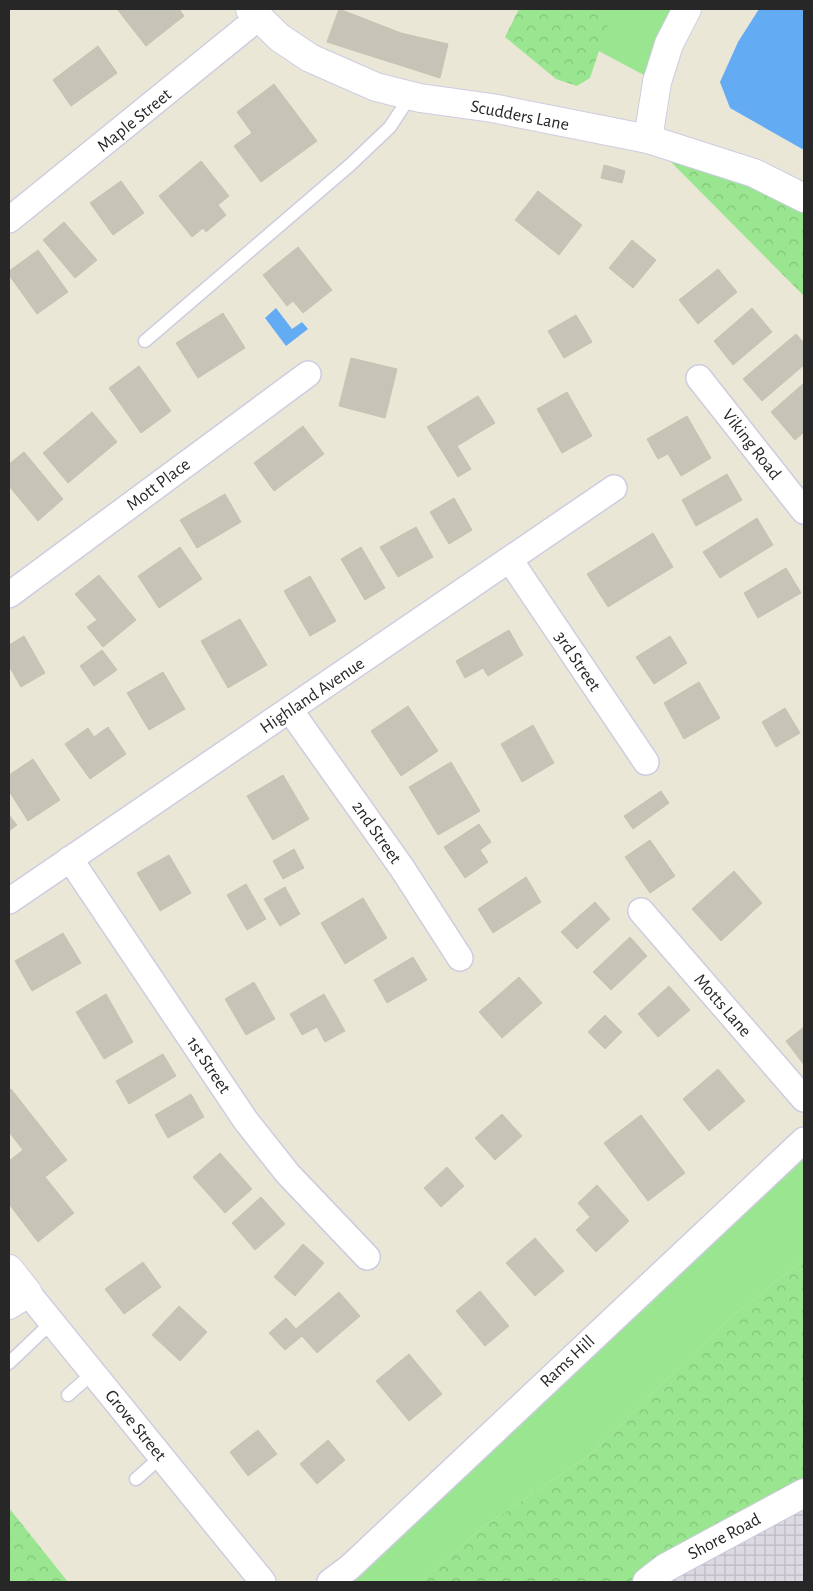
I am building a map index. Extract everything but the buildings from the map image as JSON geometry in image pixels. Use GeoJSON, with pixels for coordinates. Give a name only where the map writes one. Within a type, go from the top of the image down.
{"type":"FeatureCollection","features":[{"type":"Feature","properties":{"kind":"main road"},"geometry":{"type":"LineString","coordinates":[[648,138],[657,82],[670,44],[687,9]]}},
{"type":"Feature","properties":{"kind":"main road","name":"Scudders Lane"},"geometry":{"type":"LineString","coordinates":[[254,13],[280,38],[310,58],[376,87],[411,96],[492,108],[648,138],[754,172],[804,198]]}},
{"type":"Feature","properties":{"kind":"main road","name":"Grove Street"},"geometry":{"type":"LineString","coordinates":[[9,1269],[19,1299]]}},
{"type":"Feature","properties":{"kind":"main road","name":"Shore Road"},"geometry":{"type":"LineString","coordinates":[[647,1582],[665,1568],[804,1493]]}},
{"type":"Feature","properties":{"kind":"street","name":"Maple Street"},"geometry":{"type":"LineString","coordinates":[[9,220],[254,13]]}},
{"type":"Feature","properties":{"kind":"street","name":"Mott Place"},"geometry":{"type":"LineString","coordinates":[[9,595],[308,374]]}},
{"type":"Feature","properties":{"kind":"street","name":"Viking Road"},"geometry":{"type":"LineString","coordinates":[[699,378],[804,511]]}},
{"type":"Feature","properties":{"kind":"street","name":"Highland Avenue"},"geometry":{"type":"LineString","coordinates":[[9,901],[614,488]]}},
{"type":"Feature","properties":{"kind":"street","name":"3rd Street"},"geometry":{"type":"LineString","coordinates":[[510,560],[646,762]]}},
{"type":"Feature","properties":{"kind":"street","name":"2nd Street"},"geometry":{"type":"LineString","coordinates":[[290,710],[402,868],[460,958]]}},
{"type":"Feature","properties":{"kind":"street","name":"1st Street"},"geometry":{"type":"LineString","coordinates":[[70,859],[246,1121],[288,1174],[367,1257]]}},
{"type":"Feature","properties":{"kind":"street","name":"Motts Lane"},"geometry":{"type":"LineString","coordinates":[[641,911],[804,1099]]}},
{"type":"Feature","properties":{"kind":"street","name":"Rams Hill"},"geometry":{"type":"LineString","coordinates":[[330,1582],[350,1566],[804,1140]]}},
{"type":"Feature","properties":{"kind":"street","name":"Grove Street"},"geometry":{"type":"LineString","coordinates":[[19,1299],[52,1322],[263,1582]]}},
{"type":"Feature","properties":{"kind":"lane"},"geometry":{"type":"LineString","coordinates":[[145,341],[350,165],[390,127],[411,96]]}},
{"type":"Feature","properties":{"kind":"lane"},"geometry":{"type":"LineString","coordinates":[[9,1363],[52,1322]]}},
{"type":"Feature","properties":{"kind":"lane"},"geometry":{"type":"LineString","coordinates":[[68,1395],[94,1372]]}},
{"type":"Feature","properties":{"kind":"lane"},"geometry":{"type":"LineString","coordinates":[[136,1479],[161,1457]]}},
{"type":"Feature","properties":{"kind":"shaded area"},"geometry":{"type":"Polygon","coordinates":[[[804,1497],[804,1582],[651,1582],[804,1497]]]}},
{"type":"Feature","properties":{"kind":"green space"},"geometry":{"type":"Polygon","coordinates":[[[519,9],[613,9],[590,78],[577,86],[556,79],[505,37],[519,9]]]}},
{"type":"Feature","properties":{"kind":"green space"},"geometry":{"type":"Polygon","coordinates":[[[520,9],[672,9],[657,82],[520,9]]]}},
{"type":"Feature","properties":{"kind":"green space"},"geometry":{"type":"Polygon","coordinates":[[[666,157],[804,198],[804,296],[666,157]]]}},
{"type":"Feature","properties":{"kind":"green space"},"geometry":{"type":"Polygon","coordinates":[[[804,1145],[804,1259],[723,1324],[591,1454],[483,1527],[420,1582],[330,1582],[804,1145]]]}},
{"type":"Feature","properties":{"kind":"green space"},"geometry":{"type":"Polygon","coordinates":[[[804,1259],[804,1497],[651,1582],[420,1582],[483,1527],[591,1454],[723,1324],[804,1259]]]}},
{"type":"Feature","properties":{"kind":"green space"},"geometry":{"type":"Polygon","coordinates":[[[9,1508],[68,1582],[9,1582],[9,1508]]]}},
{"type":"Feature","properties":{"kind":"water"},"geometry":{"type":"Polygon","coordinates":[[[759,9],[804,9],[804,150],[730,108],[720,82],[738,42],[759,9]]]}},
{"type":"Feature","properties":{"kind":"water"},"geometry":{"type":"Polygon","coordinates":[[[276,308],[292,329],[302,322],[308,329],[286,346],[265,318],[276,308]]]}}]}
